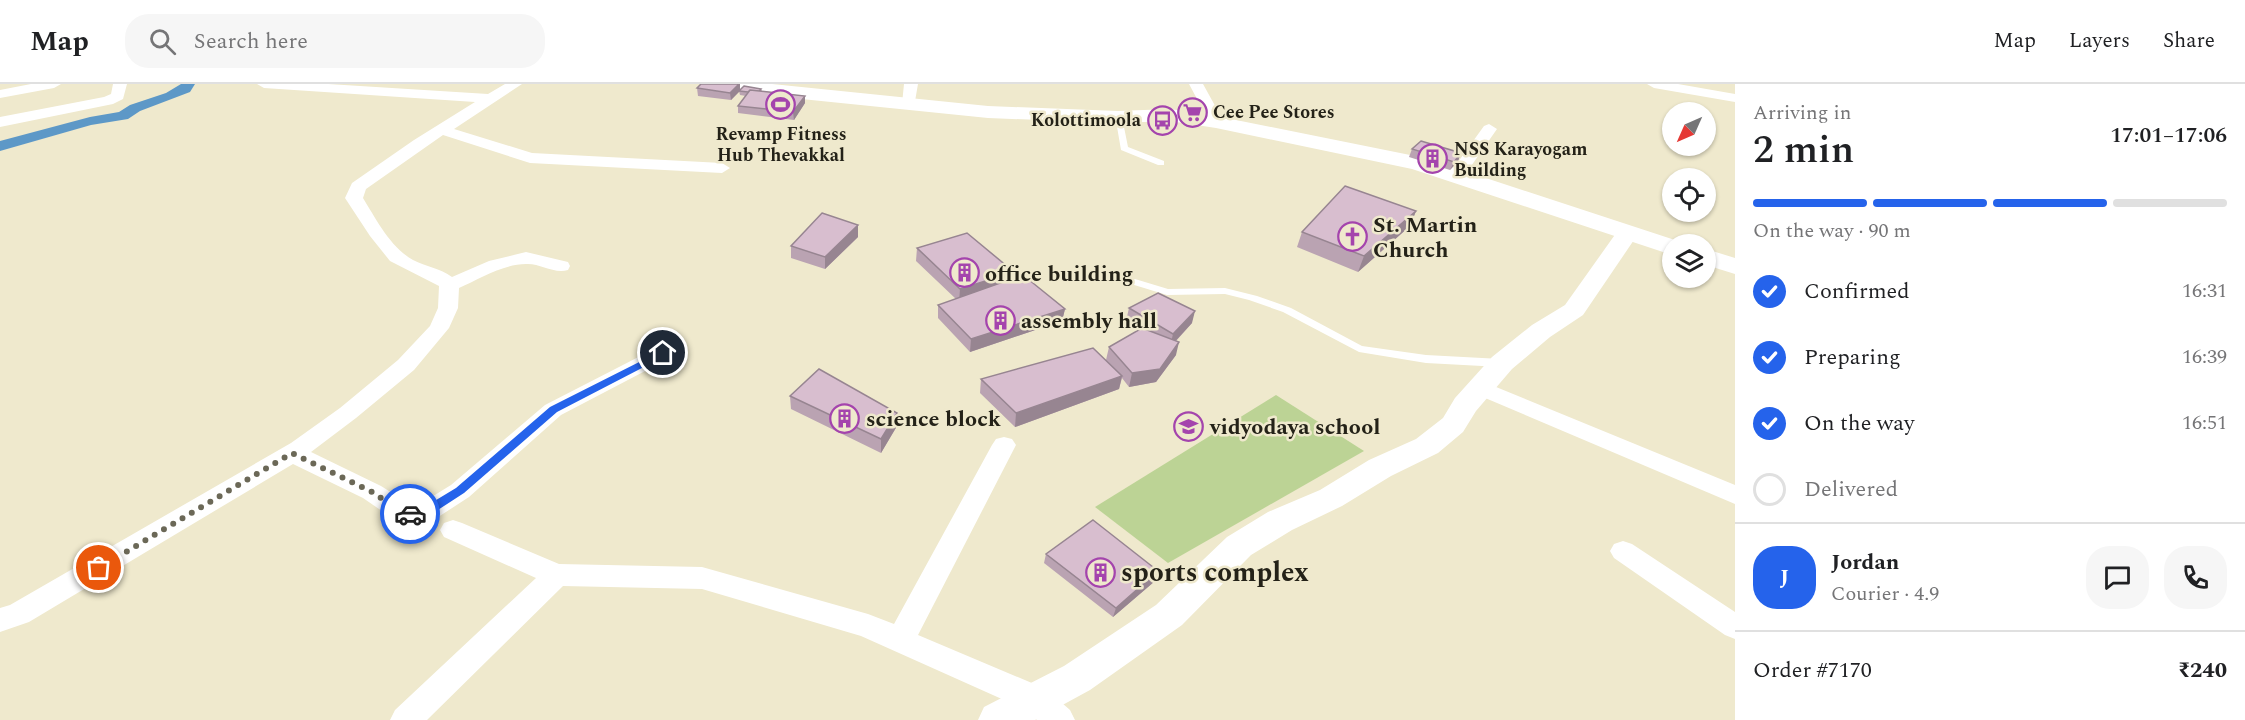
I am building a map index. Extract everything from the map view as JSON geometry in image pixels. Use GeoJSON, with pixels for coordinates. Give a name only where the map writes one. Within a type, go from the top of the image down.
{"type":"FeatureCollection","features":[{"type":"Feature","properties":{"kind":"main road"},"geometry":{"type":"LineString","coordinates":[[742,84],[772,90],[910,94],[988,112],[1118,117],[1170,115],[1216,122],[1417,163],[1662,244]]}},
{"type":"Feature","properties":{"kind":"main road"},"geometry":{"type":"LineString","coordinates":[[1716,260],[1735,266]]}},
{"type":"Feature","properties":{"kind":"street"},"geometry":{"type":"LineString","coordinates":[[0,94],[54,84]]}},
{"type":"Feature","properties":{"kind":"street"},"geometry":{"type":"LineString","coordinates":[[0,122],[108,101],[118,96],[120,84]]}},
{"type":"Feature","properties":{"kind":"street"},"geometry":{"type":"LineString","coordinates":[[264,84],[490,99]]}},
{"type":"Feature","properties":{"kind":"street"},"geometry":{"type":"LineString","coordinates":[[449,285],[435,273],[403,263],[386,247],[354,198],[358,187],[420,143],[515,84]]}},
{"type":"Feature","properties":{"kind":"street"},"geometry":{"type":"LineString","coordinates":[[1196,84],[1216,122]]}},
{"type":"Feature","properties":{"kind":"street"},"geometry":{"type":"LineString","coordinates":[[1654,84],[1735,98]]}},
{"type":"Feature","properties":{"kind":"street"},"geometry":{"type":"LineString","coordinates":[[1456,176],[1489,129]]}},
{"type":"Feature","properties":{"kind":"street"},"geometry":{"type":"LineString","coordinates":[[442,130],[530,158],[722,168]]}},
{"type":"Feature","properties":{"kind":"street"},"geometry":{"type":"LineString","coordinates":[[998,720],[1077,678],[1169,615],[1239,546],[1280,520],[1331,498],[1380,468],[1427,446],[1453,425],[1479,387],[1502,363],[1541,331],[1574,310],[1627,234]]}},
{"type":"Feature","properties":{"kind":"street"},"geometry":{"type":"LineString","coordinates":[[449,285],[496,265],[526,258],[561,266]]}},
{"type":"Feature","properties":{"kind":"street"},"geometry":{"type":"LineString","coordinates":[[0,620],[19,614],[49,597],[292,453],[348,413],[422,349],[439,328],[448,308],[449,285]]}},
{"type":"Feature","properties":{"kind":"street"},"geometry":{"type":"LineString","coordinates":[[292,453],[372,492],[404,513],[420,516],[460,491],[553,410],[663,353]]}},
{"type":"Feature","properties":{"kind":"street"},"geometry":{"type":"LineString","coordinates":[[1479,387],[1735,495]]}},
{"type":"Feature","properties":{"kind":"street"},"geometry":{"type":"LineString","coordinates":[[900,640],[1004,445]]}},
{"type":"Feature","properties":{"kind":"street"},"geometry":{"type":"LineString","coordinates":[[453,530],[557,575],[702,579],[868,626],[1035,699],[1059,720]]}},
{"type":"Feature","properties":{"kind":"street"},"geometry":{"type":"LineString","coordinates":[[1623,551],[1735,627]]}},
{"type":"Feature","properties":{"kind":"street"},"geometry":{"type":"LineString","coordinates":[[406,720],[557,575]]}},
{"type":"Feature","properties":{"kind":"lane"},"geometry":{"type":"LineString","coordinates":[[1118,117],[1124,148],[1161,163]]}},
{"type":"Feature","properties":{"kind":"lane"},"geometry":{"type":"LineString","coordinates":[[1135,282],[1167,292],[1225,291],[1253,298],[1287,310],[1359,349],[1426,359],[1502,363]]}},
{"type":"Feature","properties":{"kind":"green space"},"geometry":{"type":"Polygon","coordinates":[[[1276,395],[1364,451],[1168,563],[1095,507],[1276,395]]]}},
{"type":"Feature","properties":{"kind":"building"},"geometry":{"type":"Polygon","coordinates":[[[701,84],[739,84],[730,93],[697,88],[701,84]]]}},
{"type":"Feature","properties":{"kind":"building"},"geometry":{"type":"Polygon","coordinates":[[[744,86],[761,89],[748,92],[739,91],[744,86]]]}},
{"type":"Feature","properties":{"kind":"building"},"geometry":{"type":"Polygon","coordinates":[[[750,90],[805,96],[793,112],[738,106],[750,90]]]}},
{"type":"Feature","properties":{"kind":"building"},"geometry":{"type":"Polygon","coordinates":[[[1421,141],[1461,153],[1454,162],[1412,149],[1421,141]]]}},
{"type":"Feature","properties":{"kind":"building","name":"St. Martin Church"},"geometry":{"type":"Polygon","coordinates":[[[1345,186],[1416,211],[1364,256],[1302,232],[1345,186]]]}},
{"type":"Feature","properties":{"kind":"building"},"geometry":{"type":"Polygon","coordinates":[[[822,213],[858,225],[825,257],[791,246],[822,213]]]}},
{"type":"Feature","properties":{"kind":"building","name":"office building"},"geometry":{"type":"Polygon","coordinates":[[[967,233],[1014,272],[960,289],[917,248],[967,233]]]}},
{"type":"Feature","properties":{"kind":"building","name":"assembly hall"},"geometry":{"type":"Polygon","coordinates":[[[1023,275],[1065,309],[971,339],[938,305],[1023,275]]]}},
{"type":"Feature","properties":{"kind":"building"},"geometry":{"type":"Polygon","coordinates":[[[1158,293],[1195,311],[1173,334],[1129,308],[1158,293]]]}},
{"type":"Feature","properties":{"kind":"building"},"geometry":{"type":"Polygon","coordinates":[[[1142,328],[1179,342],[1160,369],[1132,373],[1109,347],[1142,328]]]}},
{"type":"Feature","properties":{"kind":"building"},"geometry":{"type":"Polygon","coordinates":[[[1093,348],[1122,376],[1016,413],[981,379],[1093,348]]]}},
{"type":"Feature","properties":{"kind":"building"},"geometry":{"type":"Polygon","coordinates":[[[819,369],[897,413],[881,439],[790,396],[819,369]]]}},
{"type":"Feature","properties":{"kind":"building","name":"sports complex"},"geometry":{"type":"Polygon","coordinates":[[[1093,520],[1158,571],[1116,608],[1046,554],[1093,520]]]}},
{"type":"Feature","properties":{"kind":"waterway"},"geometry":{"type":"LineString","coordinates":[[0,146],[90,121],[123,116],[135,108],[171,96],[185,89],[188,84]]}},
{"type":"Feature","properties":{"kind":"way so far"},"geometry":{"type":"LineString","coordinates":[[99,568],[292,453],[372,492],[404,513],[410,514]]}},
{"type":"Feature","properties":{"kind":"place","name":"Revamp Fitness Hub Thevakkal"},"geometry":{"type":"Point","coordinates":[781,105]}},
{"type":"Feature","properties":{"kind":"place","name":"Cee Pee Stores"},"geometry":{"type":"Point","coordinates":[1192,112]}},
{"type":"Feature","properties":{"kind":"place","name":"Kolottimoola"},"geometry":{"type":"Point","coordinates":[1162,120]}},
{"type":"Feature","properties":{"kind":"place","name":"NSS Karayogam Building"},"geometry":{"type":"Point","coordinates":[1433,159]}},
{"type":"Feature","properties":{"kind":"place","name":"St. Martin Church"},"geometry":{"type":"Point","coordinates":[1352,237]}},
{"type":"Feature","properties":{"kind":"place","name":"office building"},"geometry":{"type":"Point","coordinates":[964,273]}},
{"type":"Feature","properties":{"kind":"place","name":"assembly hall"},"geometry":{"type":"Point","coordinates":[1000,320]}},
{"type":"Feature","properties":{"kind":"place","name":"science block"},"geometry":{"type":"Point","coordinates":[845,418]}},
{"type":"Feature","properties":{"kind":"place","name":"vidyodaya school"},"geometry":{"type":"Point","coordinates":[1189,426]}},
{"type":"Feature","properties":{"kind":"place","name":"sports complex"},"geometry":{"type":"Point","coordinates":[1100,572]}},
{"type":"Feature","properties":{"kind":"route"},"geometry":{"type":"LineString","coordinates":[[410,514],[420,516],[460,491],[553,410],[663,353]]}}]}
